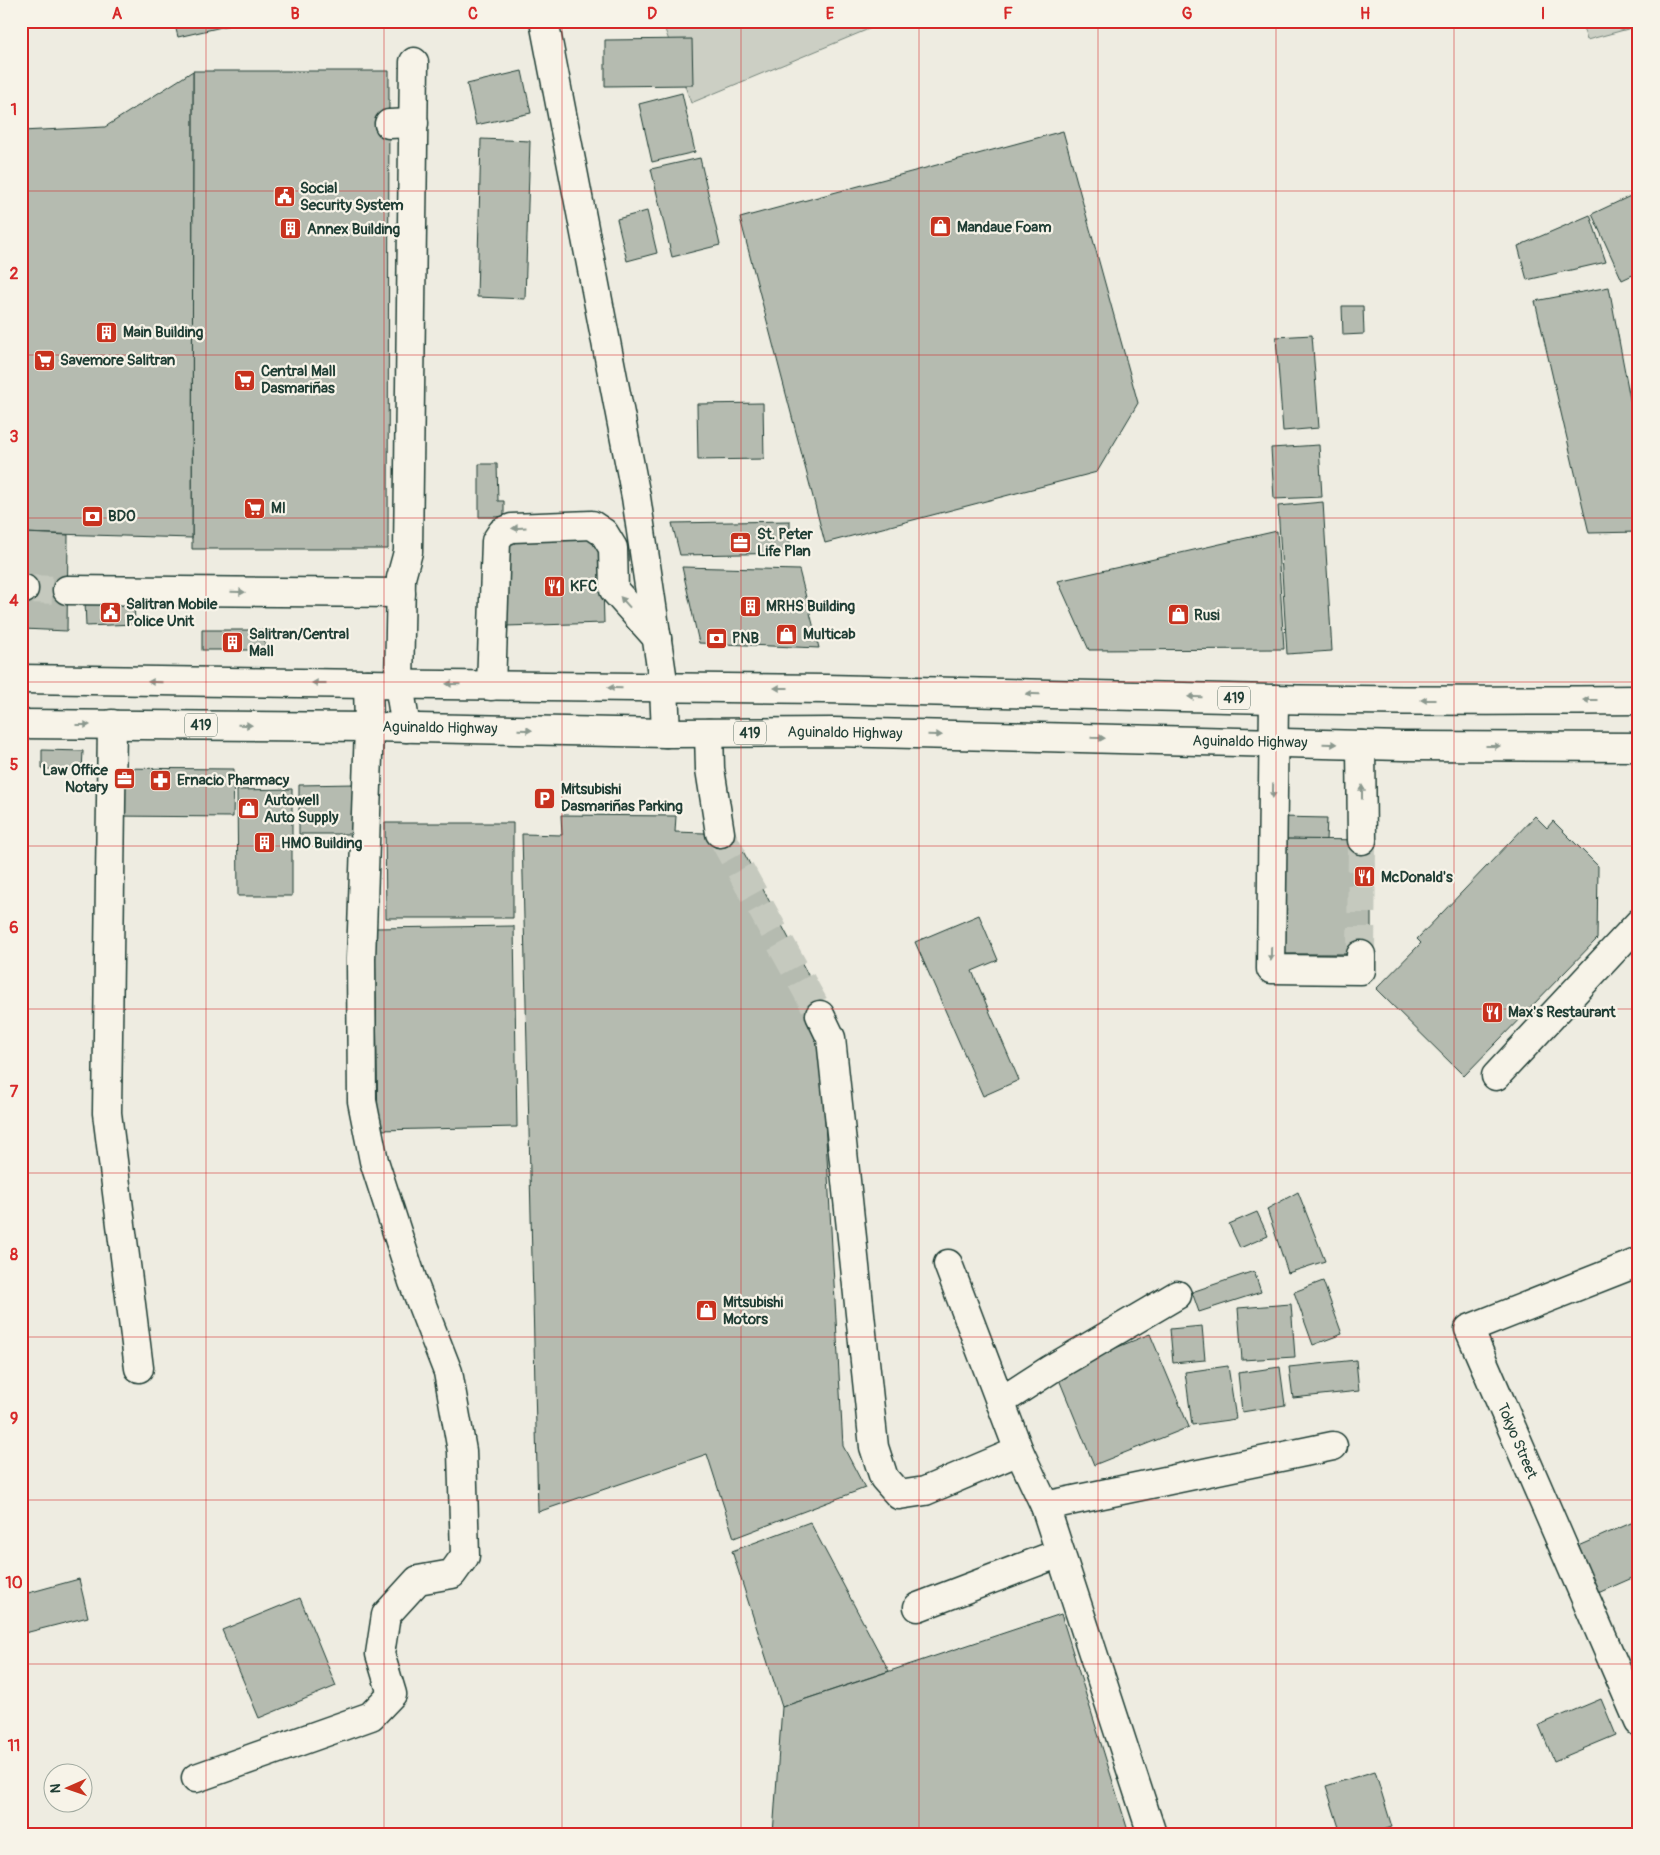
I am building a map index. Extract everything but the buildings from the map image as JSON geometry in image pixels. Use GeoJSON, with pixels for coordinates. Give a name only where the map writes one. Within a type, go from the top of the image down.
{"type":"FeatureCollection","features":[{"type":"Feature","properties":{"kind":"main road"},"geometry":{"type":"LineString","coordinates":[[544,21],[636,497],[664,688],[666,733]]}},
{"type":"Feature","properties":{"kind":"main road"},"geometry":{"type":"LineString","coordinates":[[406,728],[407,684],[415,576],[408,552],[401,123],[414,62]]}},
{"type":"Feature","properties":{"kind":"main road"},"geometry":{"type":"LineString","coordinates":[[491,686],[496,541],[502,532],[512,528],[592,525],[604,533],[613,548],[614,590],[657,638]]}},
{"type":"Feature","properties":{"kind":"main road"},"geometry":{"type":"LineString","coordinates":[[407,684],[401,578],[408,552]]}},
{"type":"Feature","properties":{"kind":"main road"},"geometry":{"type":"LineString","coordinates":[[67,590],[401,593]]}},
{"type":"Feature","properties":{"kind":"main road","name":"419"},"geometry":{"type":"LineString","coordinates":[[21,679],[830,689],[1274,699],[1639,700]]}},
{"type":"Feature","properties":{"kind":"main road"},"geometry":{"type":"LineString","coordinates":[[196,1778],[370,1716],[392,1694],[380,1654],[386,1615],[418,1580],[452,1574],[465,1556],[462,1452],[448,1372],[413,1282],[374,1161],[362,1101],[361,959],[368,684]]}},
{"type":"Feature","properties":{"kind":"main road"},"geometry":{"type":"LineString","coordinates":[[1274,699],[1271,970],[1361,970],[1361,955]]}},
{"type":"Feature","properties":{"kind":"main road","name":"Aguinaldo Highway"},"geometry":{"type":"LineString","coordinates":[[21,724],[368,727],[666,733],[844,733],[1362,745],[1639,747]]}},
{"type":"Feature","properties":{"kind":"main road"},"geometry":{"type":"LineString","coordinates":[[112,724],[107,1113],[139,1368]]}},
{"type":"Feature","properties":{"kind":"main road"},"geometry":{"type":"LineString","coordinates":[[709,733],[710,769],[720,833]]}},
{"type":"Feature","properties":{"kind":"main road"},"geometry":{"type":"LineString","coordinates":[[1362,745],[1362,840]]}},
{"type":"Feature","properties":{"kind":"main road"},"geometry":{"type":"LineString","coordinates":[[1496,1076],[1639,923]]}},
{"type":"Feature","properties":{"kind":"main road"},"geometry":{"type":"LineString","coordinates":[[820,1015],[831,1038],[874,1447],[884,1478],[899,1495],[925,1491],[1019,1451]]}},
{"type":"Feature","properties":{"kind":"main road","name":"Tokyo Street"},"geometry":{"type":"LineString","coordinates":[[1639,1262],[1469,1329],[1639,1722]]}},
{"type":"Feature","properties":{"kind":"main road"},"geometry":{"type":"LineString","coordinates":[[948,1264],[1019,1451],[1045,1506],[1152,1834]]}},
{"type":"Feature","properties":{"kind":"main road"},"geometry":{"type":"LineString","coordinates":[[1000,1402],[1067,1359],[1177,1295]]}},
{"type":"Feature","properties":{"kind":"main road"},"geometry":{"type":"LineString","coordinates":[[1045,1506],[1333,1446]]}},
{"type":"Feature","properties":{"kind":"main road"},"geometry":{"type":"LineString","coordinates":[[918,1606],[1060,1553]]}},
{"type":"Feature","properties":{"kind":"shaded area"},"geometry":{"type":"Polygon","coordinates":[[[662,21],[888,21],[691,103],[662,21]]]}},
{"type":"Feature","properties":{"kind":"shaded area"},"geometry":{"type":"Polygon","coordinates":[[[1581,21],[1639,21],[1639,26],[1587,40],[1581,21]]]}},
{"type":"Feature","properties":{"kind":"tunnel"},"geometry":{"type":"LineString","coordinates":[[24,589],[67,590]]}},
{"type":"Feature","properties":{"kind":"tunnel"},"geometry":{"type":"LineString","coordinates":[[720,833],[820,1015]]}},
{"type":"Feature","properties":{"kind":"tunnel"},"geometry":{"type":"LineString","coordinates":[[1361,955],[1362,840]]}},
{"type":"Feature","properties":{"kind":"place","name":"Social Security System"},"geometry":{"type":"Point","coordinates":[284,197]}},
{"type":"Feature","properties":{"kind":"place","name":"Mandaue Foam"},"geometry":{"type":"Point","coordinates":[941,227]}},
{"type":"Feature","properties":{"kind":"place","name":"Annex Building"},"geometry":{"type":"Point","coordinates":[291,229]}},
{"type":"Feature","properties":{"kind":"place","name":"Main Building"},"geometry":{"type":"Point","coordinates":[107,332]}},
{"type":"Feature","properties":{"kind":"place","name":"Savemore Salitran"},"geometry":{"type":"Point","coordinates":[44,360]}},
{"type":"Feature","properties":{"kind":"place","name":"Central Mall Dasmariñas"},"geometry":{"type":"Point","coordinates":[245,380]}},
{"type":"Feature","properties":{"kind":"place","name":"MI"},"geometry":{"type":"Point","coordinates":[255,508]}},
{"type":"Feature","properties":{"kind":"place","name":"BDO"},"geometry":{"type":"Point","coordinates":[92,516]}},
{"type":"Feature","properties":{"kind":"place","name":"St. Peter Life Plan"},"geometry":{"type":"Point","coordinates":[741,543]}},
{"type":"Feature","properties":{"kind":"place","name":"KFC"},"geometry":{"type":"Point","coordinates":[554,586]}},
{"type":"Feature","properties":{"kind":"place","name":"MRHS Building"},"geometry":{"type":"Point","coordinates":[750,606]}},
{"type":"Feature","properties":{"kind":"place","name":"Salitran Mobile Police Unit"},"geometry":{"type":"Point","coordinates":[110,613]}},
{"type":"Feature","properties":{"kind":"place","name":"Rusi"},"geometry":{"type":"Point","coordinates":[1178,615]}},
{"type":"Feature","properties":{"kind":"place","name":"Multicab"},"geometry":{"type":"Point","coordinates":[787,634]}},
{"type":"Feature","properties":{"kind":"place","name":"PNB"},"geometry":{"type":"Point","coordinates":[716,638]}},
{"type":"Feature","properties":{"kind":"place","name":"Salitran/Central Mall"},"geometry":{"type":"Point","coordinates":[233,643]}},
{"type":"Feature","properties":{"kind":"place","name":"Law Office Notary"},"geometry":{"type":"Point","coordinates":[124,779]}},
{"type":"Feature","properties":{"kind":"place","name":"Ernacio Pharmacy"},"geometry":{"type":"Point","coordinates":[161,780]}},
{"type":"Feature","properties":{"kind":"place","name":"Mitsubishi Dasmariñas Parking"},"geometry":{"type":"Point","coordinates":[545,798]}},
{"type":"Feature","properties":{"kind":"place","name":"Autowell Auto Supply"},"geometry":{"type":"Point","coordinates":[248,809]}},
{"type":"Feature","properties":{"kind":"place","name":"HMO Building"},"geometry":{"type":"Point","coordinates":[265,843]}},
{"type":"Feature","properties":{"kind":"place","name":"McDonald's"},"geometry":{"type":"Point","coordinates":[1365,877]}},
{"type":"Feature","properties":{"kind":"place","name":"Max's Restaurant"},"geometry":{"type":"Point","coordinates":[1492,1012]}},
{"type":"Feature","properties":{"kind":"place","name":"Mitsubishi Motors"},"geometry":{"type":"Point","coordinates":[707,1311]}}]}
